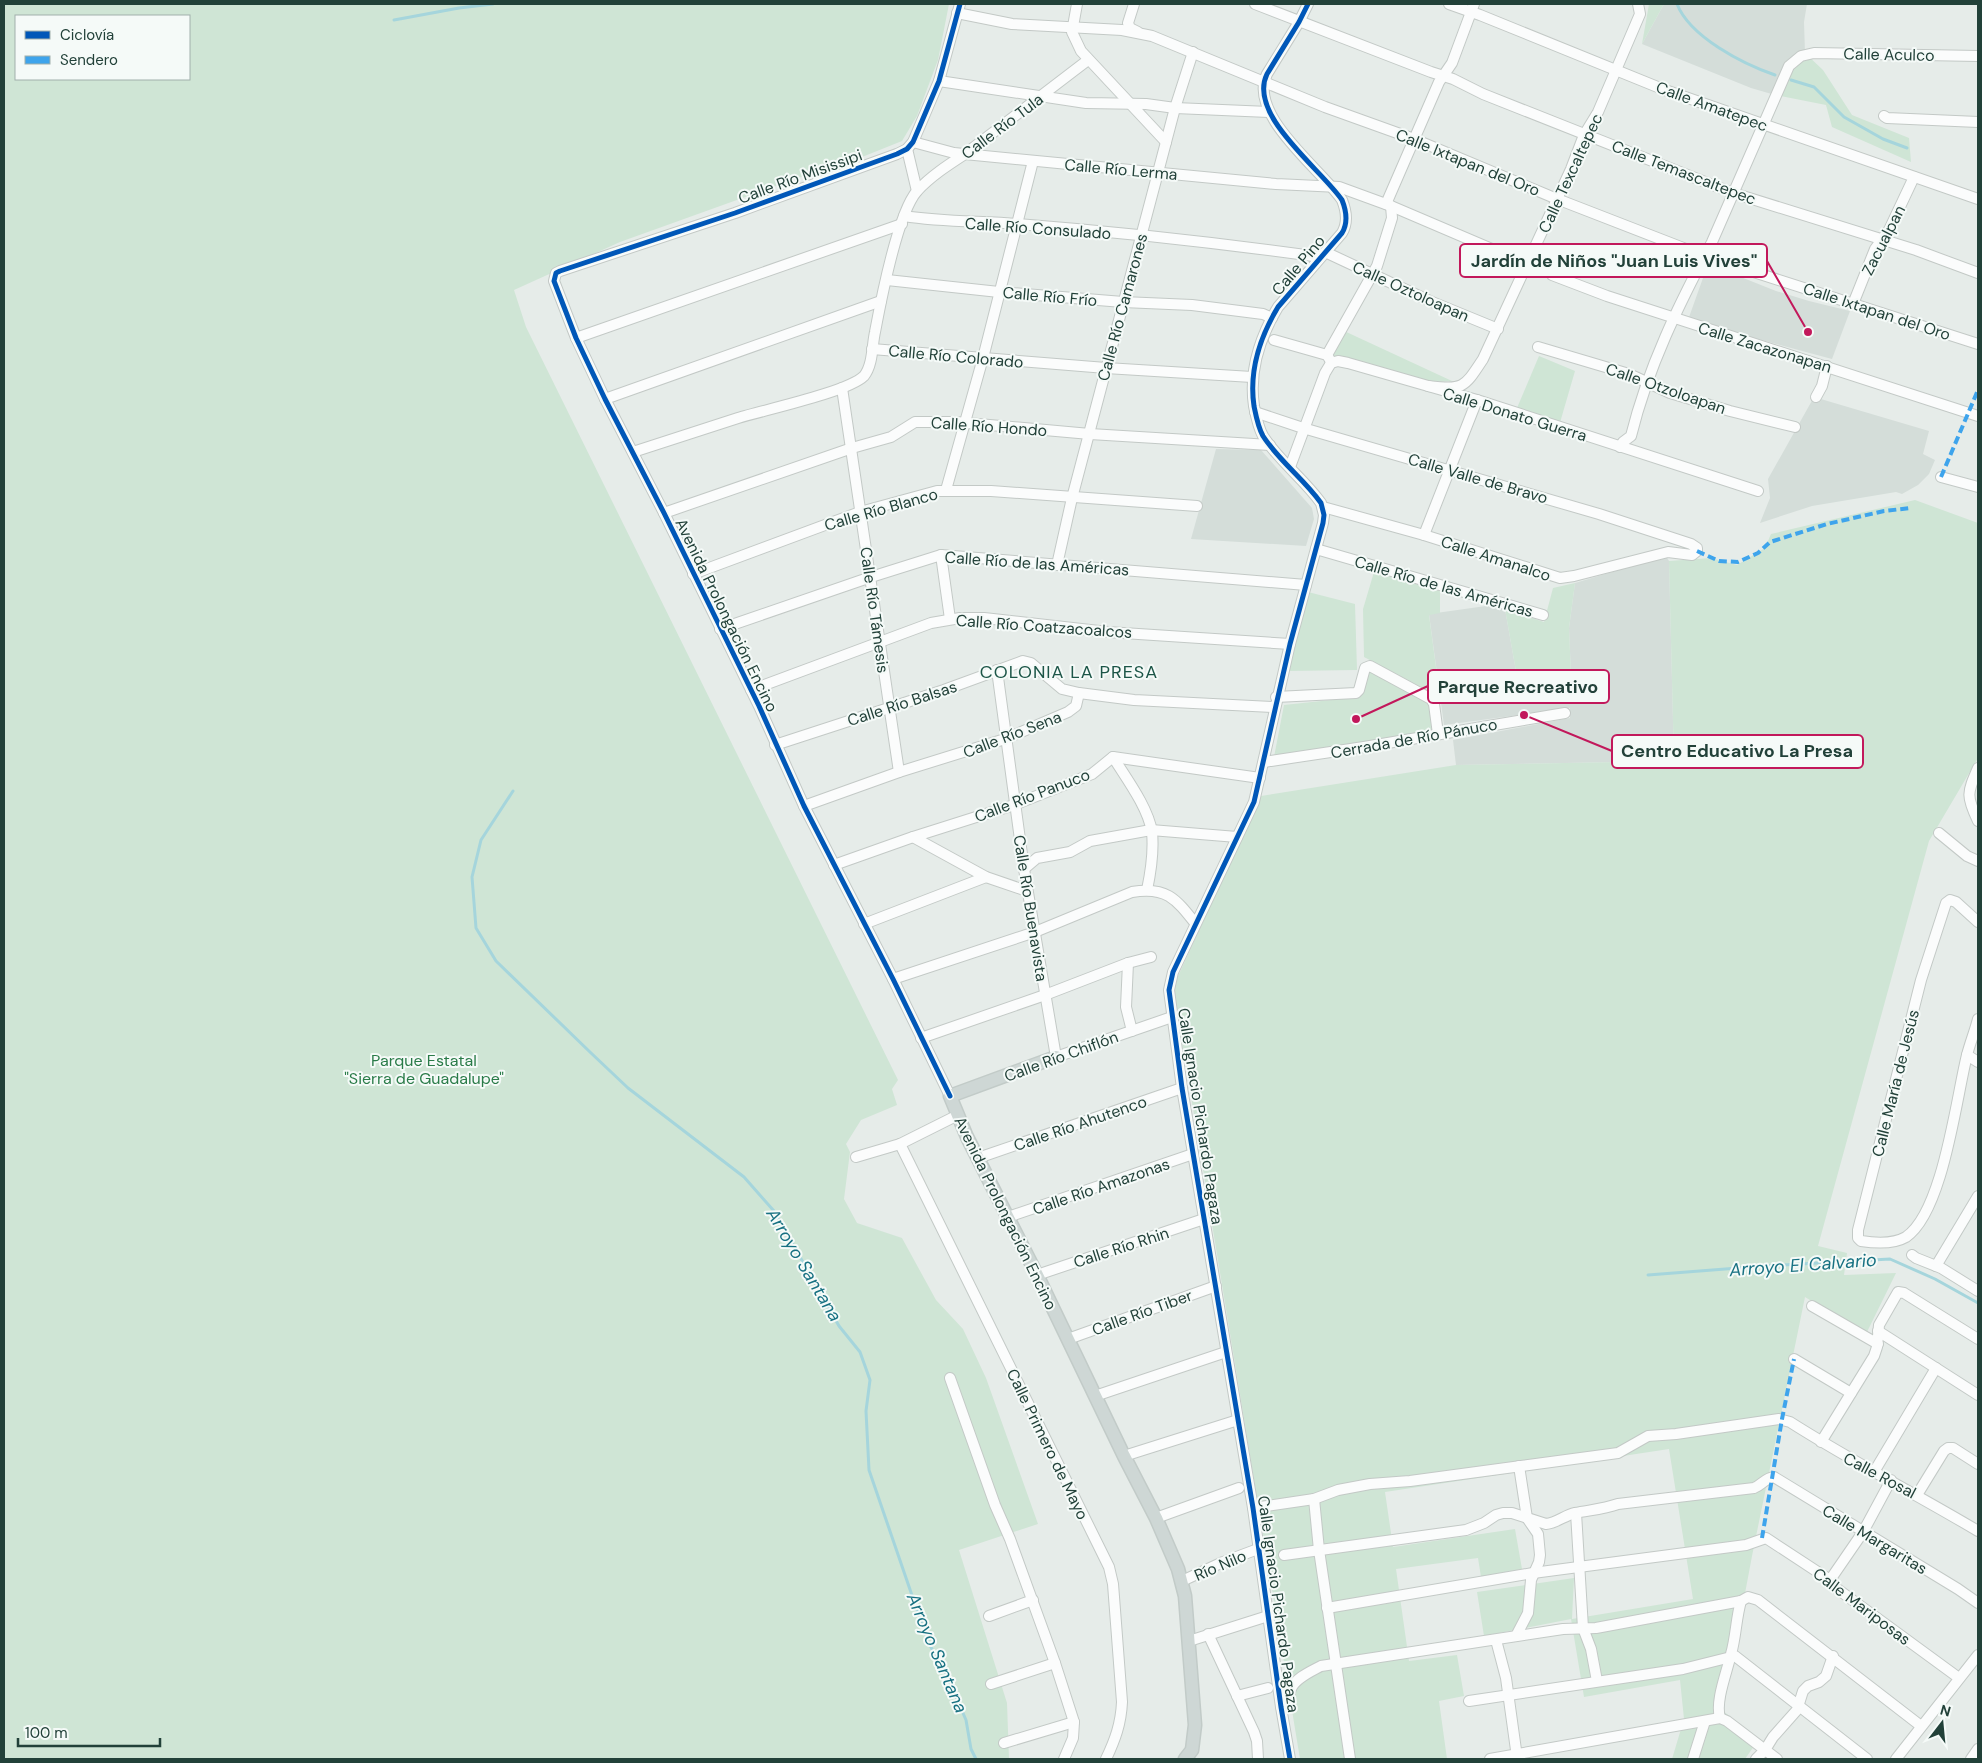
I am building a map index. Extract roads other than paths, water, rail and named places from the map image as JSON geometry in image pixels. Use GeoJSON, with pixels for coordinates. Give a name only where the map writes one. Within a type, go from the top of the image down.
{"type":"FeatureCollection","features":[{"type":"Feature","properties":{"kind":"main road","name":"Calle Río Chiflón"},"geometry":{"type":"LineString","coordinates":[[950,1096],[1056,1057]]}},
{"type":"Feature","properties":{"kind":"main road","name":"Avenida Prolongación Encino"},"geometry":{"type":"LineString","coordinates":[[950,1096],[978,1158],[1156,1518],[1182,1581],[1185,1596],[1195,1725],[1189,1756]]}},
{"type":"Feature","properties":{"kind":"street"},"geometry":{"type":"LineString","coordinates":[[1076,4],[1072,27],[1076,41],[1088,60],[1166,142]]}},
{"type":"Feature","properties":{"kind":"street"},"geometry":{"type":"LineString","coordinates":[[1134,4],[1128,23],[1130,28],[1141,34]]}},
{"type":"Feature","properties":{"kind":"street","name":"Calle Temascaltepec"},"geometry":{"type":"LineString","coordinates":[[1255,4],[1453,79],[1483,94],[1733,193],[1916,250],[1978,273]]}},
{"type":"Feature","properties":{"kind":"street"},"geometry":{"type":"LineString","coordinates":[[1264,82],[1308,4]]}},
{"type":"Feature","properties":{"kind":"street","name":"Calle Amatepec"},"geometry":{"type":"LineString","coordinates":[[1449,4],[1473,8],[1665,90],[1978,199]]}},
{"type":"Feature","properties":{"kind":"street","name":"Calle Texcaltepec"},"geometry":{"type":"LineString","coordinates":[[1428,386],[1458,388],[1468,382],[1483,359],[1557,199],[1584,135],[1598,112],[1640,14],[1638,4]]}},
{"type":"Feature","properties":{"kind":"street"},"geometry":{"type":"LineString","coordinates":[[1290,467],[1329,359],[1380,257],[1392,218],[1389,205],[1414,139],[1443,76],[1452,63],[1473,8]]}},
{"type":"Feature","properties":{"kind":"street"},"geometry":{"type":"LineString","coordinates":[[872,349],[881,301],[903,220],[917,191],[910,146],[939,81],[959,9]]}},
{"type":"Feature","properties":{"kind":"street","name":"Calle Ixtapan del Oro"},"geometry":{"type":"LineString","coordinates":[[959,9],[1012,24],[1122,30],[1141,34],[1193,52],[1264,82],[1414,139],[1557,199],[1704,256],[1978,344]]}},
{"type":"Feature","properties":{"kind":"street","name":"Calle Río Camarones"},"geometry":{"type":"LineString","coordinates":[[1057,565],[1072,498],[1123,302],[1175,108],[1193,52]]}},
{"type":"Feature","properties":{"kind":"street","name":"Calle Aculco"},"geometry":{"type":"LineString","coordinates":[[1764,125],[1789,66],[1800,56],[1814,53],[1978,56]]}},
{"type":"Feature","properties":{"kind":"street","name":"Calle Río Tula"},"geometry":{"type":"LineString","coordinates":[[917,191],[945,167],[965,154],[1088,60]]}},
{"type":"Feature","properties":{"kind":"street"},"geometry":{"type":"LineString","coordinates":[[939,81],[1086,103],[1269,112]]}},
{"type":"Feature","properties":{"kind":"street","name":"Calle Pino"},"geometry":{"type":"LineString","coordinates":[[1264,82],[1263,93],[1269,112],[1281,129],[1342,200],[1346,216],[1342,233],[1322,254],[1272,318],[1264,336],[1252,377],[1255,412],[1261,431],[1270,445],[1321,503]]}},
{"type":"Feature","properties":{"kind":"street"},"geometry":{"type":"LineString","coordinates":[[1884,116],[1887,118],[1978,122]]}},
{"type":"Feature","properties":{"kind":"street"},"geometry":{"type":"LineString","coordinates":[[1620,447],[1631,436],[1663,340],[1712,242],[1764,125]]}},
{"type":"Feature","properties":{"kind":"street","name":"Calle Río Lerma"},"geometry":{"type":"LineString","coordinates":[[910,146],[954,153],[1159,173],[1276,184],[1330,186]]}},
{"type":"Feature","properties":{"kind":"street","name":"Calle Río Misissipi"},"geometry":{"type":"LineString","coordinates":[[554,277],[560,271],[735,213],[897,154],[910,146]]}},
{"type":"Feature","properties":{"kind":"street"},"geometry":{"type":"LineString","coordinates":[[946,490],[983,358],[1033,160]]}},
{"type":"Feature","properties":{"kind":"street","name":"Zacualpan"},"geometry":{"type":"LineString","coordinates":[[1854,304],[1875,249],[1889,230],[1914,177]]}},
{"type":"Feature","properties":{"kind":"street"},"geometry":{"type":"LineString","coordinates":[[1330,186],[1346,189],[1389,205],[1527,264]]}},
{"type":"Feature","properties":{"kind":"street","name":"Calle Río Consulado"},"geometry":{"type":"LineString","coordinates":[[576,338],[903,220],[1017,224],[1322,254]]}},
{"type":"Feature","properties":{"kind":"street","name":"Calle Oztoloapan"},"geometry":{"type":"LineString","coordinates":[[1322,254],[1498,329]]}},
{"type":"Feature","properties":{"kind":"street","name":"Calle Zacazonapan"},"geometry":{"type":"LineString","coordinates":[[1552,275],[1607,296],[1978,416]]}},
{"type":"Feature","properties":{"kind":"street","name":"Avenida Prolongación Encino"},"geometry":{"type":"LineString","coordinates":[[554,277],[555,285],[576,338],[605,399],[664,513],[751,690],[804,806],[893,979],[950,1096]]}},
{"type":"Feature","properties":{"kind":"street","name":"Calle Río Frío"},"geometry":{"type":"LineString","coordinates":[[887,280],[999,292],[1123,302],[1192,305],[1263,314],[1272,318]]}},
{"type":"Feature","properties":{"kind":"street"},"geometry":{"type":"LineString","coordinates":[[605,399],[881,301]]}},
{"type":"Feature","properties":{"kind":"street","name":"Calle Donato Guerra"},"geometry":{"type":"LineString","coordinates":[[1274,340],[1329,359],[1477,400],[1758,491]]}},
{"type":"Feature","properties":{"kind":"street","name":"Calle Otzoloapan"},"geometry":{"type":"LineString","coordinates":[[1538,347],[1629,374],[1670,393],[1730,411],[1795,427]]}},
{"type":"Feature","properties":{"kind":"street","name":"Calle Río Colorado"},"geometry":{"type":"LineString","coordinates":[[633,452],[738,418],[842,388],[866,374],[872,349],[1106,368],[1252,377]]}},
{"type":"Feature","properties":{"kind":"street"},"geometry":{"type":"LineString","coordinates":[[1816,397],[1822,386],[1827,366]]}},
{"type":"Feature","properties":{"kind":"street","name":"Calle Río Támesis"},"geometry":{"type":"LineString","coordinates":[[842,388],[899,772]]}},
{"type":"Feature","properties":{"kind":"street"},"geometry":{"type":"LineString","coordinates":[[1424,535],[1477,400]]}},
{"type":"Feature","properties":{"kind":"street","name":"Calle Valle de Bravo"},"geometry":{"type":"LineString","coordinates":[[1255,412],[1303,428],[1450,469],[1674,538],[1691,544],[1697,551]]}},
{"type":"Feature","properties":{"kind":"street","name":"Calle Río Hondo"},"geometry":{"type":"LineString","coordinates":[[664,513],[891,436],[915,422],[964,423],[1090,434],[1270,445]]}},
{"type":"Feature","properties":{"kind":"street"},"geometry":{"type":"LineString","coordinates":[[1941,477],[1978,487]]}},
{"type":"Feature","properties":{"kind":"street","name":"Calle Río Blanco"},"geometry":{"type":"LineString","coordinates":[[693,574],[860,512],[946,490],[991,491],[1197,506]]}},
{"type":"Feature","properties":{"kind":"street","name":"Calle Amanalco"},"geometry":{"type":"LineString","coordinates":[[1321,503],[1560,578],[1668,552],[1692,555],[1697,551]]}},
{"type":"Feature","properties":{"kind":"street","name":"Calle Ignacio Pichardo Pagaza"},"geometry":{"type":"LineString","coordinates":[[1290,1759],[1253,1508],[1182,1088],[1169,990],[1170,978],[1254,802],[1264,762],[1275,702],[1323,523],[1321,503]]}},
{"type":"Feature","properties":{"kind":"street","name":"Calle Río de las Américas"},"geometry":{"type":"LineString","coordinates":[[1316,549],[1543,615]]}},
{"type":"Feature","properties":{"kind":"street"},"geometry":{"type":"LineString","coordinates":[[941,555],[950,618]]}},
{"type":"Feature","properties":{"kind":"street","name":"Calle Río de las Américas"},"geometry":{"type":"LineString","coordinates":[[720,629],[941,555],[1306,585]]}},
{"type":"Feature","properties":{"kind":"street","name":"Calle Río Coatzacoalcos"},"geometry":{"type":"LineString","coordinates":[[751,690],[931,623],[950,618],[984,618],[1108,632],[1290,644]]}},
{"type":"Feature","properties":{"kind":"street","name":"Calle Río Balsas"},"geometry":{"type":"LineString","coordinates":[[776,745],[944,690],[1018,662],[1027,662],[1036,666],[1062,689],[1079,693]]}},
{"type":"Feature","properties":{"kind":"street"},"geometry":{"type":"LineString","coordinates":[[1079,693],[1134,700],[1275,702],[1357,693],[1365,668],[1370,666],[1431,700],[1434,704],[1438,734]]}},
{"type":"Feature","properties":{"kind":"street","name":"Calle Río Buenavista"},"geometry":{"type":"LineString","coordinates":[[997,670],[1027,891],[1056,1057]]}},
{"type":"Feature","properties":{"kind":"street","name":"Calle Río Sena"},"geometry":{"type":"LineString","coordinates":[[804,806],[899,772],[1005,739],[1068,712],[1076,706],[1079,693]]}},
{"type":"Feature","properties":{"kind":"street","name":"Cerrada de Río Pánuco"},"geometry":{"type":"LineString","coordinates":[[1264,762],[1565,713]]}},
{"type":"Feature","properties":{"kind":"street"},"geometry":{"type":"LineString","coordinates":[[1113,757],[1260,778]]}},
{"type":"Feature","properties":{"kind":"street"},"geometry":{"type":"LineString","coordinates":[[1113,757],[1141,803],[1151,830],[1152,863],[1147,890]]}},
{"type":"Feature","properties":{"kind":"street","name":"Calle Río Panuco"},"geometry":{"type":"LineString","coordinates":[[834,864],[1014,805],[1092,774],[1113,757]]}},
{"type":"Feature","properties":{"kind":"street"},"geometry":{"type":"LineString","coordinates":[[1978,768],[1968,794],[1970,804],[1978,821]]}},
{"type":"Feature","properties":{"kind":"street"},"geometry":{"type":"LineString","coordinates":[[1024,869],[1037,858],[1070,852],[1090,841],[1151,830],[1237,837]]}},
{"type":"Feature","properties":{"kind":"street"},"geometry":{"type":"LineString","coordinates":[[1940,833],[1968,856],[1978,861]]}},
{"type":"Feature","properties":{"kind":"street"},"geometry":{"type":"LineString","coordinates":[[912,837],[986,877],[1027,891]]}},
{"type":"Feature","properties":{"kind":"street"},"geometry":{"type":"LineString","coordinates":[[864,924],[986,877]]}},
{"type":"Feature","properties":{"kind":"street"},"geometry":{"type":"LineString","coordinates":[[893,979],[1035,932],[1132,892],[1147,890],[1166,894],[1176,899],[1195,924]]}},
{"type":"Feature","properties":{"kind":"street","name":"Calle María de Jesús"},"geometry":{"type":"LineString","coordinates":[[1967,1055],[1944,1162],[1935,1191],[1920,1222],[1913,1231],[1901,1240],[1889,1242],[1861,1241],[1858,1238],[1858,1230],[1921,980],[1946,905],[1950,900],[1956,902],[1978,922]]}},
{"type":"Feature","properties":{"kind":"street"},"geometry":{"type":"LineString","coordinates":[[921,1038],[1151,957]]}},
{"type":"Feature","properties":{"kind":"street"},"geometry":{"type":"LineString","coordinates":[[1128,964],[1126,1007],[1132,1031]]}},
{"type":"Feature","properties":{"kind":"street","name":"Calle Río Chiflón"},"geometry":{"type":"LineString","coordinates":[[1056,1057],[1172,1017]]}},
{"type":"Feature","properties":{"kind":"street"},"geometry":{"type":"LineString","coordinates":[[1978,1019],[1967,1055],[1978,1062]]}},
{"type":"Feature","properties":{"kind":"street","name":"Calle Río Ahutenco"},"geometry":{"type":"LineString","coordinates":[[978,1158],[1182,1088]]}},
{"type":"Feature","properties":{"kind":"street"},"geometry":{"type":"LineString","coordinates":[[856,1157],[900,1144],[958,1114]]}},
{"type":"Feature","properties":{"kind":"street","name":"Calle Primero de Mayo"},"geometry":{"type":"LineString","coordinates":[[900,1144],[1112,1575],[1122,1702],[1118,1734],[1106,1759]]}},
{"type":"Feature","properties":{"kind":"street","name":"Calle Río Amazonas"},"geometry":{"type":"LineString","coordinates":[[1008,1217],[1193,1154]]}},
{"type":"Feature","properties":{"kind":"street"},"geometry":{"type":"LineString","coordinates":[[1936,1266],[1978,1196]]}},
{"type":"Feature","properties":{"kind":"street","name":"Calle Río Rhin"},"geometry":{"type":"LineString","coordinates":[[1037,1275],[1204,1219]]}},
{"type":"Feature","properties":{"kind":"street"},"geometry":{"type":"LineString","coordinates":[[1912,1254],[1916,1258],[1936,1266],[1978,1291]]}},
{"type":"Feature","properties":{"kind":"street","name":"Calle Río Tiber"},"geometry":{"type":"LineString","coordinates":[[1068,1339],[1216,1286]]}},
{"type":"Feature","properties":{"kind":"street"},"geometry":{"type":"LineString","coordinates":[[1821,1442],[1874,1356],[1882,1319],[1896,1294],[1900,1291],[1978,1339]]}},
{"type":"Feature","properties":{"kind":"street"},"geometry":{"type":"LineString","coordinates":[[1812,1306],[1878,1344]]}},
{"type":"Feature","properties":{"kind":"street"},"geometry":{"type":"LineString","coordinates":[[1878,1331],[1978,1395]]}},
{"type":"Feature","properties":{"kind":"street"},"geometry":{"type":"LineString","coordinates":[[1095,1396],[1226,1352]]}},
{"type":"Feature","properties":{"kind":"street"},"geometry":{"type":"LineString","coordinates":[[1794,1359],[1851,1393]]}},
{"type":"Feature","properties":{"kind":"street"},"geometry":{"type":"LineString","coordinates":[[1874,1472],[1936,1368]]}},
{"type":"Feature","properties":{"kind":"street"},"geometry":{"type":"LineString","coordinates":[[950,1378],[995,1505],[1033,1600],[1074,1722],[1074,1738],[1064,1759]]}},
{"type":"Feature","properties":{"kind":"street","name":"Calle Rosal"},"geometry":{"type":"LineString","coordinates":[[1519,1466],[1618,1453],[1648,1436],[1676,1434],[1782,1419],[1978,1531]]}},
{"type":"Feature","properties":{"kind":"street"},"geometry":{"type":"LineString","coordinates":[[1124,1456],[1238,1420]]}},
{"type":"Feature","properties":{"kind":"street"},"geometry":{"type":"LineString","coordinates":[[1917,1495],[1946,1449],[1953,1448],[1978,1464]]}},
{"type":"Feature","properties":{"kind":"street"},"geometry":{"type":"LineString","coordinates":[[1253,1508],[1314,1499],[1338,1490],[1370,1484],[1410,1481],[1519,1466],[1527,1518],[1538,1534],[1540,1543],[1540,1562],[1531,1580],[1528,1613],[1516,1636]]}},
{"type":"Feature","properties":{"kind":"street","name":"Calle Margaritas"},"geometry":{"type":"LineString","coordinates":[[1576,1513],[1604,1509],[1618,1504],[1754,1488],[1772,1477],[1778,1478],[1978,1603]]}},
{"type":"Feature","properties":{"kind":"street"},"geometry":{"type":"LineString","coordinates":[[1830,1580],[1863,1532],[1891,1480]]}},
{"type":"Feature","properties":{"kind":"street"},"geometry":{"type":"LineString","coordinates":[[1156,1518],[1239,1488]]}},
{"type":"Feature","properties":{"kind":"street"},"geometry":{"type":"LineString","coordinates":[[1314,1499],[1319,1550],[1350,1759]]}},
{"type":"Feature","properties":{"kind":"street"},"geometry":{"type":"LineString","coordinates":[[1284,1555],[1466,1530],[1503,1513],[1512,1513],[1546,1524],[1552,1524],[1576,1513],[1583,1628],[1591,1649],[1597,1682]]}},
{"type":"Feature","properties":{"kind":"street","name":"Calle Mariposas"},"geometry":{"type":"LineString","coordinates":[[1579,1566],[1746,1545],[1762,1538],[1767,1538],[1830,1580],[1836,1588],[1959,1678]]}},
{"type":"Feature","properties":{"kind":"street","name":"Río Nilo"},"geometry":{"type":"LineString","coordinates":[[1182,1581],[1223,1562],[1258,1549]]}},
{"type":"Feature","properties":{"kind":"street"},"geometry":{"type":"LineString","coordinates":[[1328,1608],[1579,1566]]}},
{"type":"Feature","properties":{"kind":"street"},"geometry":{"type":"LineString","coordinates":[[1281,1707],[1289,1701],[1292,1686],[1321,1666],[1516,1636],[1596,1628],[1741,1601],[1744,1597],[1754,1598],[1833,1656],[1922,1726]]}},
{"type":"Feature","properties":{"kind":"street"},"geometry":{"type":"LineString","coordinates":[[989,1616],[1033,1600]]}},
{"type":"Feature","properties":{"kind":"street"},"geometry":{"type":"LineString","coordinates":[[1720,1718],[1722,1692],[1741,1601]]}},
{"type":"Feature","properties":{"kind":"street"},"geometry":{"type":"LineString","coordinates":[[1189,1641],[1268,1616]]}},
{"type":"Feature","properties":{"kind":"street"},"geometry":{"type":"LineString","coordinates":[[1208,1634],[1256,1736],[1258,1759]]}},
{"type":"Feature","properties":{"kind":"street"},"geometry":{"type":"LineString","coordinates":[[1496,1640],[1508,1695],[1516,1757]]}},
{"type":"Feature","properties":{"kind":"street"},"geometry":{"type":"LineString","coordinates":[[1469,1701],[1683,1668],[1715,1662],[1731,1656],[1741,1659],[1868,1759]]}},
{"type":"Feature","properties":{"kind":"street"},"geometry":{"type":"LineString","coordinates":[[1756,1759],[1797,1710],[1803,1691],[1826,1676],[1833,1656]]}},
{"type":"Feature","properties":{"kind":"street"},"geometry":{"type":"LineString","coordinates":[[1902,1757],[1922,1726],[1959,1678],[1977,1659]]}},
{"type":"Feature","properties":{"kind":"street"},"geometry":{"type":"LineString","coordinates":[[991,1684],[1055,1663]]}},
{"type":"Feature","properties":{"kind":"street"},"geometry":{"type":"LineString","coordinates":[[1237,1696],[1268,1688]]}},
{"type":"Feature","properties":{"kind":"street"},"geometry":{"type":"LineString","coordinates":[[1490,1759],[1516,1757],[1720,1718],[1727,1721],[1777,1759]]}},
{"type":"Feature","properties":{"kind":"street"},"geometry":{"type":"LineString","coordinates":[[1693,1759],[1705,1721]]}},
{"type":"Feature","properties":{"kind":"street"},"geometry":{"type":"LineString","coordinates":[[1004,1743],[1074,1722]]}},
{"type":"Feature","properties":{"kind":"street"},"geometry":{"type":"LineString","coordinates":[[1971,1759],[1978,1749]]}},
{"type":"Feature","properties":{"kind":"waterway"},"geometry":{"type":"LineString","coordinates":[[394,20],[493,4]]}},
{"type":"Feature","properties":{"kind":"waterway"},"geometry":{"type":"LineString","coordinates":[[1677,4],[1693,27],[1705,38],[1748,64],[1775,75]]}},
{"type":"Feature","properties":{"kind":"waterway"},"geometry":{"type":"LineString","coordinates":[[1791,80],[1814,87],[1844,117],[1883,139],[1907,148]]}},
{"type":"Feature","properties":{"kind":"waterway","name":"Arroyo Santana"},"geometry":{"type":"LineString","coordinates":[[513,791],[481,840],[472,877],[476,928],[496,961],[628,1088],[744,1177],[774,1211],[839,1326],[860,1352],[870,1380],[866,1411],[869,1470],[928,1642],[945,1672],[966,1720],[971,1749],[976,1759]]}},
{"type":"Feature","properties":{"kind":"waterway","name":"Arroyo El Calvario"},"geometry":{"type":"LineString","coordinates":[[1648,1275],[1890,1259],[1935,1279],[1978,1303]]}},
{"type":"Feature","properties":{"kind":"place","name":"Jardín de Niños \"Juan Luis Vives\""},"geometry":{"type":"Point","coordinates":[1808,332]}},
{"type":"Feature","properties":{"kind":"place","name":"Centro Educativo La Presa"},"geometry":{"type":"Point","coordinates":[1524,715]}},
{"type":"Feature","properties":{"kind":"place","name":"Parque Recreativo"},"geometry":{"type":"Point","coordinates":[1356,719]}},
{"type":"Feature","properties":{"kind":"district","name":"COLONIA LA PRESA"},"geometry":{"type":"Point","coordinates":[1069,672]}},
{"type":"Feature","properties":{"kind":"park label","name":"Parque Estatal \"Sierra de Guadalupe\""},"geometry":{"type":"Point","coordinates":[424,1069]}}]}
